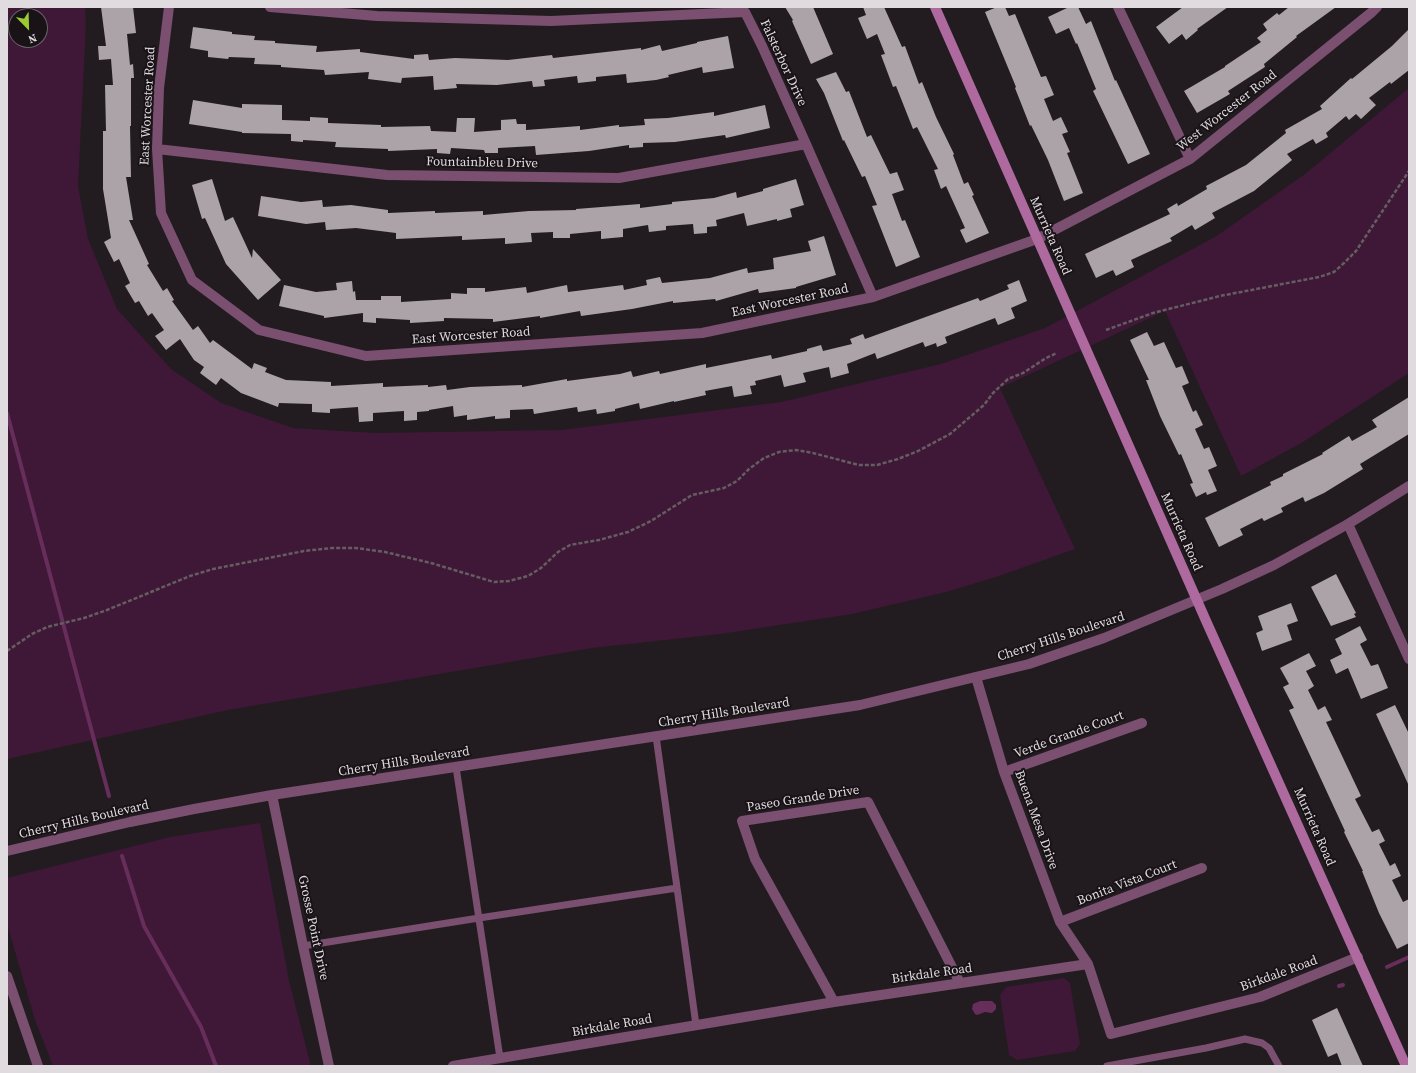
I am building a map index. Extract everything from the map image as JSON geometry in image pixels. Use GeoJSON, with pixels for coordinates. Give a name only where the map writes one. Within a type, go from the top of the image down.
{"type":"FeatureCollection","features":[{"type":"Feature","properties":{"kind":"main road","name":"Murrieta Road"},"geometry":{"type":"LineString","coordinates":[[935,7],[1196,600],[1408,1066]]}},
{"type":"Feature","properties":{"kind":"street","name":"East Worcester Road"},"geometry":{"type":"LineString","coordinates":[[168,7],[156,149],[161,213],[192,280],[259,330],[366,356],[702,333],[873,298],[1037,239]]}},
{"type":"Feature","properties":{"kind":"street","name":"Falsterbor Drive"},"geometry":{"type":"LineString","coordinates":[[270,7],[377,16],[551,21],[744,12],[762,46],[873,298]]}},
{"type":"Feature","properties":{"kind":"street"},"geometry":{"type":"LineString","coordinates":[[1118,7],[1190,159]]}},
{"type":"Feature","properties":{"kind":"street","name":"West Worcester Road"},"geometry":{"type":"LineString","coordinates":[[1037,239],[1190,159],[1377,7]]}},
{"type":"Feature","properties":{"kind":"street","name":"Fountainbleu Drive"},"geometry":{"type":"LineString","coordinates":[[156,149],[387,175],[618,178],[806,144]]}},
{"type":"Feature","properties":{"kind":"street","name":"Cherry Hills Boulevard"},"geometry":{"type":"LineString","coordinates":[[7,851],[130,822],[272,795],[860,705],[1029,664],[1081,647],[1160,616],[1274,564],[1348,524],[1409,486]]}},
{"type":"Feature","properties":{"kind":"street"},"geometry":{"type":"LineString","coordinates":[[1348,524],[1409,660]]}},
{"type":"Feature","properties":{"kind":"street","name":"Buena Mesa Drive"},"geometry":{"type":"LineString","coordinates":[[976,677],[1004,772],[1060,922],[1088,964]]}},
{"type":"Feature","properties":{"kind":"street","name":"Verde Grande Court"},"geometry":{"type":"LineString","coordinates":[[1004,772],[1142,723]]}},
{"type":"Feature","properties":{"kind":"street","name":"Grosse Point Drive"},"geometry":{"type":"LineString","coordinates":[[272,795],[329,1066]]}},
{"type":"Feature","properties":{"kind":"street","name":"Paseo Grande Drive"},"geometry":{"type":"LineString","coordinates":[[834,1002],[755,859],[742,821],[868,802],[960,983]]}},
{"type":"Feature","properties":{"kind":"street","name":"Bonita Vista Court"},"geometry":{"type":"LineString","coordinates":[[1060,922],[1202,868]]}},
{"type":"Feature","properties":{"kind":"street","name":"Birkdale Road"},"geometry":{"type":"LineString","coordinates":[[453,1066],[834,1002],[1088,964],[1111,1034],[1260,997],[1358,957]]}},
{"type":"Feature","properties":{"kind":"street"},"geometry":{"type":"LineString","coordinates":[[7,976],[38,1066]]}},
{"type":"Feature","properties":{"kind":"lane"},"geometry":{"type":"LineString","coordinates":[[656,736],[696,1025]]}},
{"type":"Feature","properties":{"kind":"lane"},"geometry":{"type":"LineString","coordinates":[[456,767],[500,1058]]}},
{"type":"Feature","properties":{"kind":"lane"},"geometry":{"type":"LineString","coordinates":[[303,946],[677,888]]}},
{"type":"Feature","properties":{"kind":"lane"},"geometry":{"type":"LineString","coordinates":[[1108,1066],[1206,1048],[1245,1039],[1262,1043],[1269,1048],[1279,1066]]}},
{"type":"Feature","properties":{"kind":"path"},"geometry":{"type":"LineString","coordinates":[[1106,330],[1153,313],[1220,296],[1319,277],[1334,272],[1356,251],[1409,171]]}},
{"type":"Feature","properties":{"kind":"path"},"geometry":{"type":"LineString","coordinates":[[7,650],[32,634],[47,627],[70,622],[107,610],[190,576],[214,569],[304,551],[332,548],[356,548],[385,552],[431,563],[494,582],[510,581],[528,576],[541,568],[558,552],[570,545],[599,540],[628,532],[651,521],[692,495],[724,488],[737,481],[749,469],[764,458],[779,452],[796,450],[859,465],[877,465],[918,451],[950,434],[984,406],[993,393],[1008,379],[1022,373],[1057,353]]}},
{"type":"Feature","properties":{"kind":"shaded area"},"geometry":{"type":"Polygon","coordinates":[[[7,7],[85,7],[86,24],[78,186],[88,239],[117,309],[171,369],[221,403],[293,428],[375,433],[562,430],[781,402],[941,364],[1045,328],[1215,237],[1305,174],[1409,88],[1409,373],[1303,442],[1241,476],[1165,311],[1000,388],[1075,549],[999,576],[946,592],[852,614],[720,634],[592,648],[228,710],[7,759],[7,7]]]}},
{"type":"Feature","properties":{"kind":"shaded area"},"geometry":{"type":"Polygon","coordinates":[[[260,823],[289,981],[311,1066],[53,1066],[35,1020],[7,924],[7,878],[170,837],[260,823]]]}},
{"type":"Feature","properties":{"kind":"shaded area"},"geometry":{"type":"Polygon","coordinates":[[[1064,978],[1070,983],[1080,1044],[1075,1051],[1017,1060],[1009,1055],[1000,995],[1006,987],[1064,978]]]}},
{"type":"Feature","properties":{"kind":"shaded area"},"geometry":{"type":"Polygon","coordinates":[[[980,1001],[992,1001],[996,1005],[996,1009],[992,1013],[985,1012],[977,1015],[975,1014],[972,1009],[973,1004],[980,1001]]]}},
{"type":"Feature","properties":{"kind":"building"},"geometry":{"type":"Polygon","coordinates":[[[101,7],[133,7],[136,33],[127,34],[130,65],[133,64],[134,78],[131,78],[131,177],[126,177],[133,220],[129,220],[149,264],[147,265],[163,291],[167,288],[174,300],[172,301],[193,330],[198,326],[210,343],[213,340],[252,369],[254,363],[267,368],[265,372],[286,380],[331,382],[331,386],[383,383],[383,387],[428,385],[428,387],[446,385],[447,390],[470,387],[522,385],[522,387],[567,379],[567,381],[620,374],[631,371],[633,377],[659,371],[660,374],[706,364],[706,368],[771,355],[772,359],[807,351],[807,349],[821,345],[823,351],[852,344],[850,339],[863,334],[865,339],[978,298],[980,301],[1009,289],[1007,285],[1019,280],[1027,301],[1011,308],[1015,318],[998,325],[995,318],[945,337],[947,343],[937,347],[936,343],[925,347],[923,342],[877,359],[875,353],[847,364],[849,373],[831,378],[829,367],[803,373],[806,382],[784,387],[781,375],[755,381],[756,385],[750,386],[752,394],[734,397],[732,386],[705,391],[706,395],[640,409],[639,403],[615,409],[615,411],[597,414],[596,409],[578,412],[577,407],[534,414],[533,409],[510,410],[510,418],[495,419],[495,416],[467,420],[467,415],[454,417],[453,406],[417,412],[417,420],[404,421],[404,411],[373,413],[373,421],[359,422],[358,407],[330,409],[330,413],[312,412],[312,404],[279,403],[278,407],[241,393],[221,378],[216,385],[200,373],[204,367],[194,360],[180,339],[166,350],[155,336],[164,330],[152,313],[148,316],[139,301],[135,303],[125,286],[130,283],[119,259],[114,262],[104,242],[111,238],[103,189],[103,131],[106,131],[105,85],[113,85],[111,59],[99,60],[98,46],[106,46],[101,7]]]}},
{"type":"Feature","properties":{"kind":"building"},"geometry":{"type":"Polygon","coordinates":[[[785,7],[813,7],[833,54],[811,64],[792,21],[793,20],[785,7]]]}},
{"type":"Feature","properties":{"kind":"building"},"geometry":{"type":"Polygon","coordinates":[[[863,7],[884,7],[902,47],[905,46],[919,84],[922,82],[936,117],[954,154],[953,155],[964,184],[968,182],[974,195],[972,196],[989,233],[966,243],[960,230],[965,228],[946,186],[941,189],[934,170],[938,169],[917,127],[913,129],[896,86],[893,87],[881,55],[885,54],[877,34],[867,39],[858,18],[866,15],[863,7]]]}},
{"type":"Feature","properties":{"kind":"building"},"geometry":{"type":"Polygon","coordinates":[[[997,7],[1005,7],[1009,16],[1015,14],[1041,77],[1046,76],[1054,95],[1044,99],[1053,121],[1061,117],[1068,132],[1062,134],[1070,152],[1067,153],[1083,193],[1064,201],[1048,160],[1031,125],[1030,126],[1015,88],[1016,87],[985,12],[997,7]]]}},
{"type":"Feature","properties":{"kind":"building"},"geometry":{"type":"Polygon","coordinates":[[[1069,7],[1078,7],[1086,24],[1091,21],[1115,81],[1116,80],[1150,154],[1128,164],[1093,91],[1096,89],[1077,43],[1076,44],[1069,28],[1056,34],[1048,17],[1069,7]]]}},
{"type":"Feature","properties":{"kind":"building"},"geometry":{"type":"Polygon","coordinates":[[[1183,7],[1228,7],[1197,29],[1198,30],[1186,40],[1182,34],[1169,44],[1156,27],[1183,7]]]}},
{"type":"Feature","properties":{"kind":"building"},"geometry":{"type":"Polygon","coordinates":[[[1289,7],[1336,7],[1296,36],[1297,37],[1264,64],[1265,67],[1228,91],[1230,94],[1197,113],[1184,91],[1225,67],[1261,42],[1257,38],[1267,30],[1263,24],[1277,13],[1279,15],[1289,7]]]}},
{"type":"Feature","properties":{"kind":"building"},"geometry":{"type":"Polygon","coordinates":[[[193,27],[232,32],[232,34],[255,36],[254,40],[317,46],[316,52],[360,49],[360,52],[414,59],[414,55],[428,54],[429,60],[455,58],[508,60],[552,55],[553,58],[641,48],[641,50],[660,45],[662,51],[728,36],[734,68],[703,73],[702,67],[668,75],[669,77],[656,80],[627,83],[626,74],[596,77],[596,81],[578,83],[577,76],[544,80],[545,86],[533,87],[532,81],[497,85],[456,84],[457,88],[434,90],[433,76],[402,78],[401,83],[368,79],[369,72],[325,75],[324,70],[281,67],[281,65],[254,64],[255,58],[229,57],[228,59],[208,57],[208,51],[190,48],[193,27]]]}},
{"type":"Feature","properties":{"kind":"building"},"geometry":{"type":"Polygon","coordinates":[[[1409,29],[1409,70],[1369,98],[1376,105],[1361,119],[1356,114],[1349,120],[1346,116],[1326,133],[1328,137],[1316,144],[1313,139],[1287,154],[1292,160],[1254,191],[1212,213],[1215,218],[1195,230],[1192,225],[1170,238],[1172,241],[1131,260],[1134,267],[1116,276],[1113,270],[1096,278],[1085,254],[1170,214],[1167,209],[1177,203],[1178,206],[1207,189],[1206,186],[1246,165],[1286,133],[1285,130],[1322,109],[1320,106],[1351,78],[1352,79],[1392,46],[1409,29]]]}},
{"type":"Feature","properties":{"kind":"building"},"geometry":{"type":"Polygon","coordinates":[[[836,72],[846,92],[849,91],[867,137],[871,135],[890,174],[897,172],[904,190],[892,194],[902,221],[905,220],[920,257],[896,267],[872,206],[877,205],[865,176],[862,177],[844,140],[843,141],[824,93],[816,79],[836,72]]]}},
{"type":"Feature","properties":{"kind":"building"},"geometry":{"type":"Polygon","coordinates":[[[193,100],[242,108],[242,104],[282,105],[282,120],[310,121],[310,117],[328,118],[328,123],[381,125],[381,127],[430,126],[431,131],[456,132],[457,118],[475,118],[474,132],[501,130],[501,120],[516,119],[517,124],[526,124],[526,130],[580,126],[580,130],[619,125],[619,127],[645,125],[644,119],[668,118],[714,112],[714,116],[765,105],[770,128],[726,138],[725,135],[675,142],[643,143],[643,147],[629,148],[629,145],[589,151],[536,155],[535,146],[498,148],[498,153],[485,153],[484,150],[451,148],[450,154],[437,153],[437,149],[388,151],[388,149],[335,147],[336,142],[303,140],[303,142],[291,141],[291,134],[242,133],[189,124],[193,100]]]}},
{"type":"Feature","properties":{"kind":"building"},"geometry":{"type":"Polygon","coordinates":[[[212,179],[225,221],[233,217],[252,258],[253,249],[281,280],[258,300],[226,264],[205,218],[202,219],[192,185],[212,179]]]}},
{"type":"Feature","properties":{"kind":"building"},"geometry":{"type":"Polygon","coordinates":[[[796,179],[804,205],[790,209],[792,217],[747,226],[744,213],[716,220],[717,226],[707,227],[707,233],[694,234],[693,224],[666,226],[666,230],[649,232],[648,225],[623,229],[623,237],[601,239],[601,231],[570,234],[570,238],[553,238],[553,232],[531,233],[532,242],[505,244],[505,238],[462,240],[462,236],[396,239],[396,233],[356,228],[326,230],[325,222],[306,224],[258,216],[261,196],[301,202],[322,200],[323,207],[351,205],[388,210],[388,213],[483,211],[483,215],[529,211],[576,210],[640,204],[640,208],[672,204],[672,202],[714,198],[736,192],[737,198],[763,191],[763,189],[796,179]]]}},
{"type":"Feature","properties":{"kind":"building"},"geometry":{"type":"Polygon","coordinates":[[[824,236],[836,275],[796,288],[759,293],[758,289],[716,301],[715,299],[673,303],[673,301],[632,309],[581,316],[580,311],[540,318],[540,316],[493,322],[493,319],[444,318],[444,321],[410,323],[410,320],[376,318],[376,323],[363,322],[363,313],[324,318],[324,316],[279,306],[284,285],[316,292],[337,290],[336,283],[352,281],[353,292],[355,291],[356,300],[381,300],[381,296],[401,296],[401,302],[451,299],[451,293],[467,294],[467,288],[485,288],[485,292],[526,287],[527,293],[567,285],[568,292],[623,285],[624,290],[647,285],[646,280],[660,277],[662,283],[710,278],[747,268],[748,273],[774,269],[773,258],[811,251],[808,241],[824,236]]]}},
{"type":"Feature","properties":{"kind":"building"},"geometry":{"type":"Polygon","coordinates":[[[1147,332],[1154,346],[1164,342],[1176,368],[1182,366],[1189,383],[1182,386],[1193,412],[1196,410],[1203,425],[1195,429],[1204,449],[1209,447],[1217,466],[1208,470],[1217,491],[1207,495],[1206,492],[1196,497],[1190,484],[1193,483],[1181,454],[1179,455],[1160,416],[1146,380],[1149,380],[1130,340],[1147,332]]]}},
{"type":"Feature","properties":{"kind":"building"},"geometry":{"type":"Polygon","coordinates":[[[1409,397],[1409,434],[1360,464],[1363,469],[1324,493],[1305,502],[1303,497],[1281,508],[1283,512],[1264,521],[1262,518],[1240,529],[1243,535],[1219,547],[1205,518],[1271,485],[1270,482],[1323,454],[1322,453],[1349,436],[1352,441],[1377,427],[1372,420],[1409,397]]]}},
{"type":"Feature","properties":{"kind":"building"},"geometry":{"type":"Polygon","coordinates":[[[1336,574],[1356,613],[1354,614],[1356,617],[1331,626],[1311,587],[1336,574]]]}},
{"type":"Feature","properties":{"kind":"building"},"geometry":{"type":"Polygon","coordinates":[[[1291,603],[1298,621],[1287,625],[1292,640],[1262,651],[1256,633],[1263,630],[1258,616],[1291,603]]]}},
{"type":"Feature","properties":{"kind":"building"},"geometry":{"type":"Polygon","coordinates":[[[1360,626],[1367,640],[1360,644],[1371,666],[1378,664],[1388,688],[1361,699],[1348,668],[1336,674],[1330,660],[1342,654],[1335,639],[1360,626]]]}},
{"type":"Feature","properties":{"kind":"building"},"geometry":{"type":"Polygon","coordinates":[[[1309,653],[1316,666],[1306,671],[1314,686],[1308,690],[1318,710],[1325,706],[1332,720],[1326,722],[1361,796],[1355,799],[1372,832],[1379,829],[1385,841],[1379,844],[1390,866],[1395,863],[1401,876],[1392,880],[1403,902],[1409,899],[1409,943],[1397,949],[1379,913],[1363,871],[1289,710],[1294,708],[1283,687],[1289,684],[1280,668],[1309,653]]]}},
{"type":"Feature","properties":{"kind":"building"},"geometry":{"type":"Polygon","coordinates":[[[1395,705],[1409,734],[1409,786],[1376,714],[1395,705]]]}},
{"type":"Feature","properties":{"kind":"building"},"geometry":{"type":"Polygon","coordinates":[[[1337,1008],[1363,1066],[1342,1066],[1337,1053],[1328,1057],[1312,1020],[1337,1008]]]}},
{"type":"Feature","properties":{"kind":"waterway"},"geometry":{"type":"LineString","coordinates":[[7,413],[109,796]]}},
{"type":"Feature","properties":{"kind":"waterway"},"geometry":{"type":"LineString","coordinates":[[122,856],[144,926],[201,1027],[216,1066]]}},
{"type":"Feature","properties":{"kind":"waterway"},"geometry":{"type":"LineString","coordinates":[[1387,967],[1409,957]]}},
{"type":"Feature","properties":{"kind":"waterway"},"geometry":{"type":"LineString","coordinates":[[1339,986],[1343,985]]}}]}
